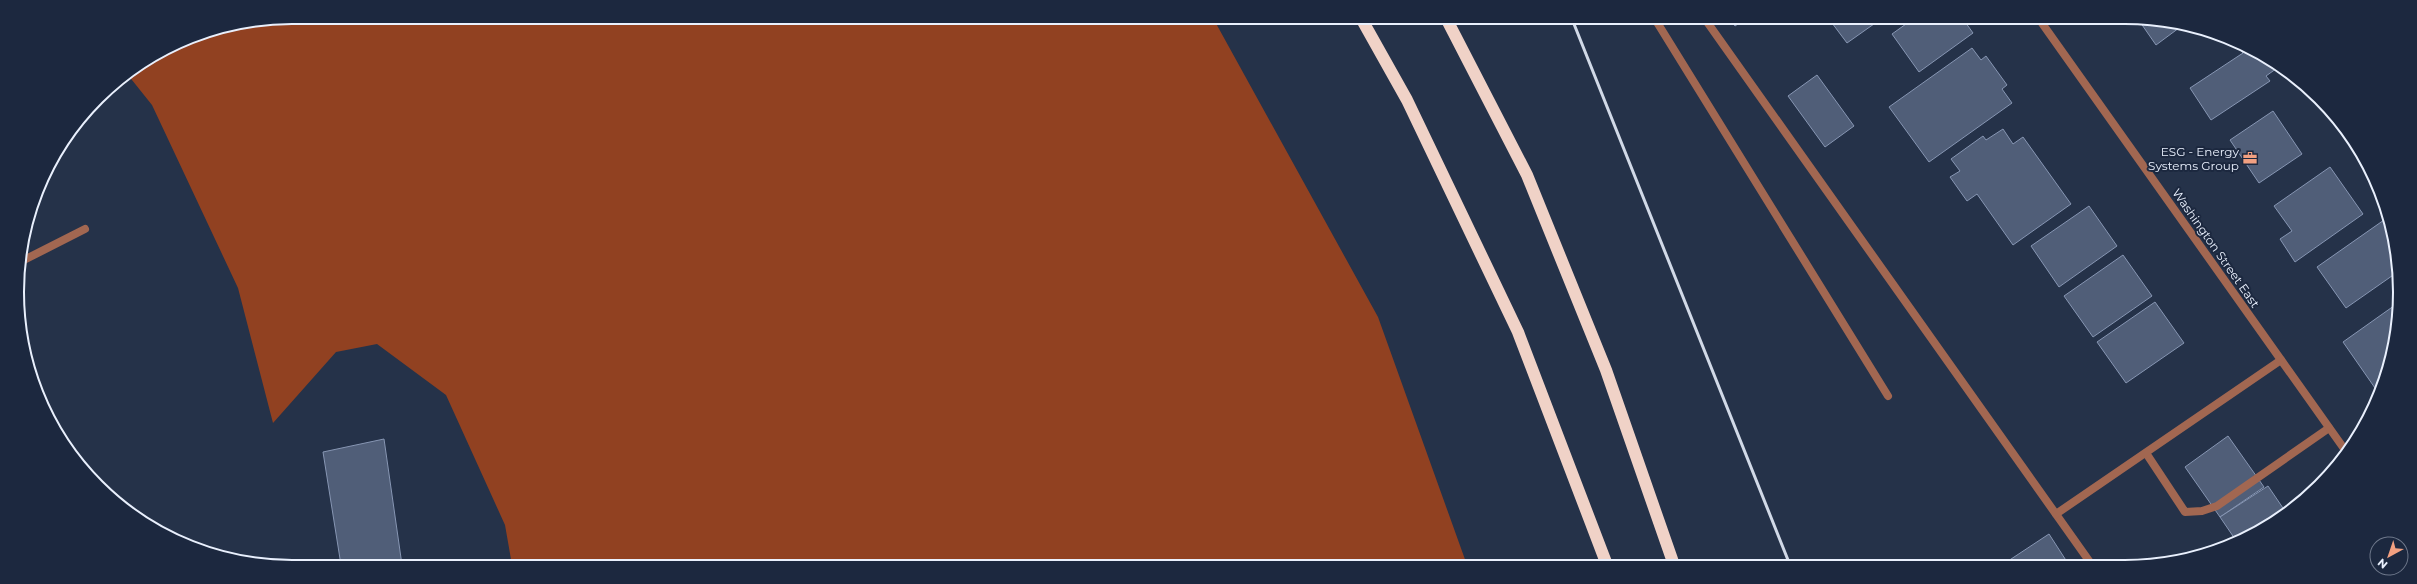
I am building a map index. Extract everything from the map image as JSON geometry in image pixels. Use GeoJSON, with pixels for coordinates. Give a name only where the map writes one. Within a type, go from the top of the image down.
{"type":"FeatureCollection","features":[{"type":"Feature","properties":{"kind":"highway"},"geometry":{"type":"LineString","coordinates":[[1364,24],[1407,100],[1518,332],[1605,560]]}},
{"type":"Feature","properties":{"kind":"highway"},"geometry":{"type":"LineString","coordinates":[[1449,24],[1527,175],[1606,370],[1672,560]]}},
{"type":"Feature","properties":{"kind":"street"},"geometry":{"type":"LineString","coordinates":[[1658,24],[1888,396]]}},
{"type":"Feature","properties":{"kind":"street"},"geometry":{"type":"LineString","coordinates":[[1710,24],[2088,560]]}},
{"type":"Feature","properties":{"kind":"street","name":"Washington Street East"},"geometry":{"type":"LineString","coordinates":[[2043,24],[2343,448]]}},
{"type":"Feature","properties":{"kind":"street"},"geometry":{"type":"LineString","coordinates":[[26,259],[85,229]]}},
{"type":"Feature","properties":{"kind":"street"},"geometry":{"type":"LineString","coordinates":[[2056,514],[2281,360]]}},
{"type":"Feature","properties":{"kind":"street"},"geometry":{"type":"LineString","coordinates":[[2146,453],[2185,512],[2202,511],[2217,506],[2329,428]]}},
{"type":"Feature","properties":{"kind":"shaded area"},"geometry":{"type":"Polygon","coordinates":[[[292,24],[1216,24],[1378,317],[1465,560],[511,560],[505,525],[446,395],[377,344],[336,352],[273,423],[238,288],[152,105],[130,78],[158,60],[189,44],[223,33],[257,26],[292,24]]]}},
{"type":"Feature","properties":{"kind":"building"},"geometry":{"type":"Polygon","coordinates":[[[1833,24],[1874,24],[1847,43],[1833,24]]]}},
{"type":"Feature","properties":{"kind":"building"},"geometry":{"type":"Polygon","coordinates":[[[1906,24],[1967,24],[1973,33],[1919,72],[1892,34],[1906,24]]]}},
{"type":"Feature","properties":{"kind":"building"},"geometry":{"type":"Polygon","coordinates":[[[2142,25],[2177,29],[2156,45],[2142,25]]]}},
{"type":"Feature","properties":{"kind":"building"},"geometry":{"type":"Polygon","coordinates":[[[1972,48],[1981,60],[1986,56],[2007,85],[2002,89],[2012,103],[1929,162],[1889,107],[1972,48]]]}},
{"type":"Feature","properties":{"kind":"building"},"geometry":{"type":"Polygon","coordinates":[[[2241,50],[2275,70],[2266,76],[2270,81],[2211,120],[2190,88],[2243,53],[2241,50]]]}},
{"type":"Feature","properties":{"kind":"building"},"geometry":{"type":"Polygon","coordinates":[[[1817,75],[1854,126],[1825,147],[1788,96],[1817,75]]]}},
{"type":"Feature","properties":{"kind":"building"},"geometry":{"type":"Polygon","coordinates":[[[2273,111],[2302,154],[2259,183],[2230,140],[2273,111]]]}},
{"type":"Feature","properties":{"kind":"building"},"geometry":{"type":"Polygon","coordinates":[[[2003,129],[2013,144],[2023,137],[2071,204],[2013,245],[1977,194],[1967,201],[1950,177],[1960,171],[1951,159],[1983,136],[1986,140],[2003,129]]]}},
{"type":"Feature","properties":{"kind":"building"},"geometry":{"type":"Polygon","coordinates":[[[2330,167],[2363,214],[2295,262],[2280,239],[2292,231],[2274,206],[2330,167]]]}},
{"type":"Feature","properties":{"kind":"building"},"geometry":{"type":"Polygon","coordinates":[[[2089,206],[2117,246],[2059,287],[2031,246],[2089,206]]]}},
{"type":"Feature","properties":{"kind":"building"},"geometry":{"type":"Polygon","coordinates":[[[2383,221],[2391,257],[2392,276],[2346,308],[2317,267],[2383,221]]]}},
{"type":"Feature","properties":{"kind":"building"},"geometry":{"type":"Polygon","coordinates":[[[2123,255],[2152,296],[2093,337],[2064,296],[2123,255]]]}},
{"type":"Feature","properties":{"kind":"building"},"geometry":{"type":"Polygon","coordinates":[[[2155,302],[2184,343],[2126,383],[2097,342],[2155,302]]]}},
{"type":"Feature","properties":{"kind":"building"},"geometry":{"type":"Polygon","coordinates":[[[2392,307],[2388,344],[2376,388],[2343,342],[2392,307]]]}},
{"type":"Feature","properties":{"kind":"building"},"geometry":{"type":"Polygon","coordinates":[[[2228,436],[2264,487],[2220,517],[2185,467],[2228,436]]]}},
{"type":"Feature","properties":{"kind":"building"},"geometry":{"type":"Polygon","coordinates":[[[384,439],[401,560],[340,560],[323,452],[384,439]]]}},
{"type":"Feature","properties":{"kind":"building"},"geometry":{"type":"Polygon","coordinates":[[[2268,486],[2283,508],[2259,524],[2234,537],[2220,517],[2268,486]]]}},
{"type":"Feature","properties":{"kind":"building"},"geometry":{"type":"Polygon","coordinates":[[[2049,534],[2066,560],[2010,560],[2049,534]]]}},
{"type":"Feature","properties":{"kind":"railway"},"geometry":{"type":"LineString","coordinates":[[1574,24],[1788,560]]}},
{"type":"Feature","properties":{"kind":"place","name":"ESG - Energy Systems Group"},"geometry":{"type":"Point","coordinates":[2250,158]}}]}
